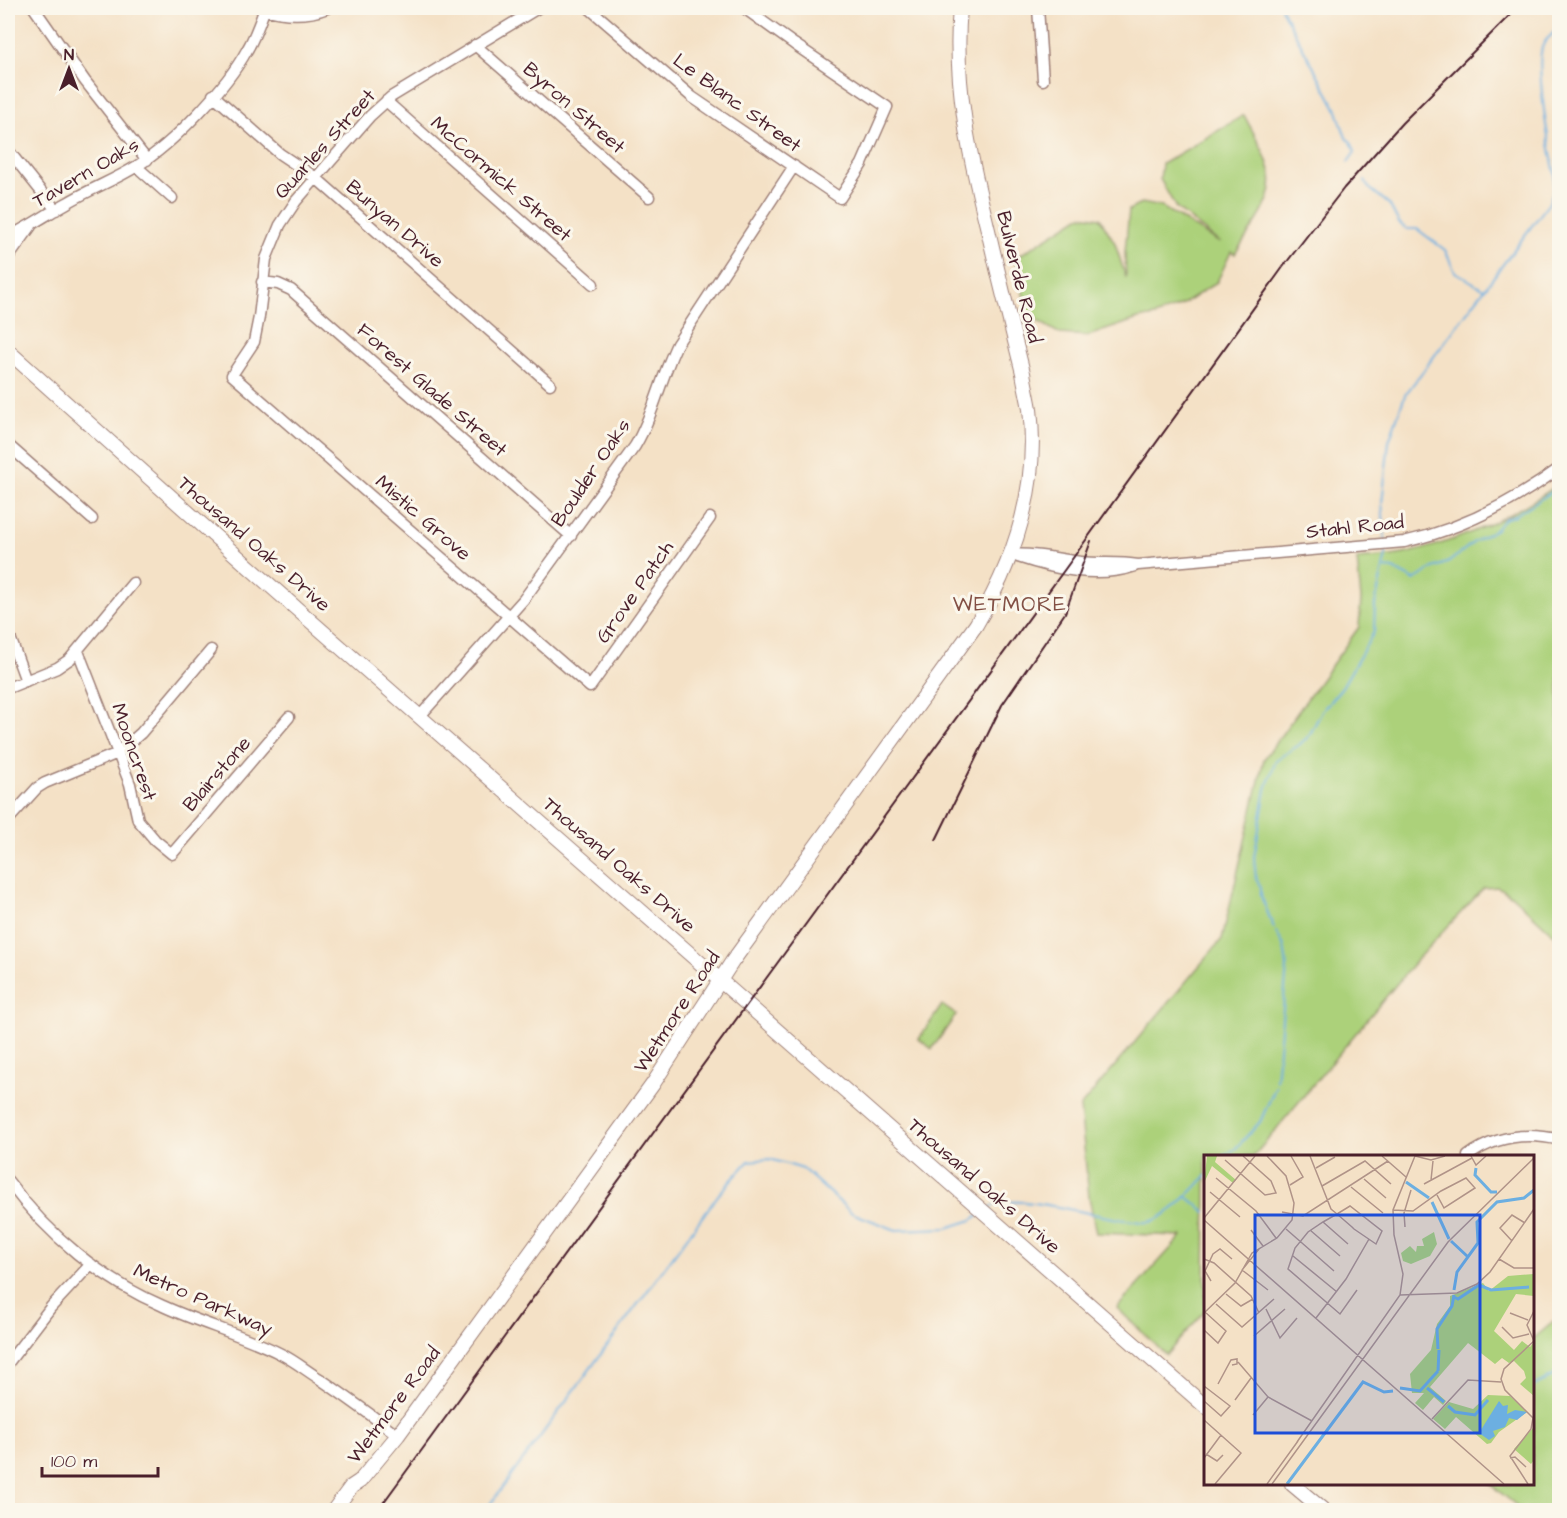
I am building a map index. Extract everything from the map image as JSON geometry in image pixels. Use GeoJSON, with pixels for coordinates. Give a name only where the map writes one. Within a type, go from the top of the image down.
{"type":"FeatureCollection","features":[{"type":"Feature","properties":{"kind":"main road","name":"Bulverde Road"},"geometry":{"type":"LineString","coordinates":[[960,8],[959,81],[966,137],[1030,409],[1029,487],[1022,524],[1011,555]]}},
{"type":"Feature","properties":{"kind":"main road","name":"Thousand Oaks Drive"},"geometry":{"type":"LineString","coordinates":[[8,351],[1204,1405]]}},
{"type":"Feature","properties":{"kind":"main road","name":"Wetmore Road"},"geometry":{"type":"LineString","coordinates":[[334,1510],[351,1487],[360,1481],[398,1435],[654,1084],[720,980],[976,625],[1011,555]]}},
{"type":"Feature","properties":{"kind":"main road","name":"Wetmore Road"},"geometry":{"type":"LineString","coordinates":[[345,1510],[358,1492],[360,1481]]}},
{"type":"Feature","properties":{"kind":"main road"},"geometry":{"type":"LineString","coordinates":[[1293,1485],[1323,1510]]}},
{"type":"Feature","properties":{"kind":"street"},"geometry":{"type":"LineString","coordinates":[[34,8],[85,81],[147,160]]}},
{"type":"Feature","properties":{"kind":"street"},"geometry":{"type":"LineString","coordinates":[[263,8],[293,14],[310,13],[327,8]]}},
{"type":"Feature","properties":{"kind":"street","name":"Tavern Oaks"},"geometry":{"type":"LineString","coordinates":[[8,237],[137,167],[194,118],[232,73],[246,52],[263,8]]}},
{"type":"Feature","properties":{"kind":"street","name":"Quarles Street"},"geometry":{"type":"LineString","coordinates":[[232,375],[254,342],[260,316],[266,259],[280,225],[296,201],[370,116],[386,101],[538,8]]}},
{"type":"Feature","properties":{"kind":"street","name":"Le Blanc Street"},"geometry":{"type":"LineString","coordinates":[[589,8],[692,97],[840,198],[862,164],[887,107],[744,8]]}},
{"type":"Feature","properties":{"kind":"street"},"geometry":{"type":"LineString","coordinates":[[1038,8],[1043,80]]}},
{"type":"Feature","properties":{"kind":"street","name":"Byron Street"},"geometry":{"type":"LineString","coordinates":[[475,45],[649,197]]}},
{"type":"Feature","properties":{"kind":"street","name":"Bunyan Drive"},"geometry":{"type":"LineString","coordinates":[[213,95],[280,154],[316,178],[550,384]]}},
{"type":"Feature","properties":{"kind":"street","name":"McCormick Street"},"geometry":{"type":"LineString","coordinates":[[386,101],[593,284]]}},
{"type":"Feature","properties":{"kind":"street"},"geometry":{"type":"LineString","coordinates":[[8,150],[56,210]]}},
{"type":"Feature","properties":{"kind":"street","name":"Boulder Oaks"},"geometry":{"type":"LineString","coordinates":[[420,716],[509,617],[571,536],[643,432],[677,344],[794,166]]}},
{"type":"Feature","properties":{"kind":"street"},"geometry":{"type":"LineString","coordinates":[[137,167],[172,198]]}},
{"type":"Feature","properties":{"kind":"street","name":"Tavern Oaks"},"geometry":{"type":"LineString","coordinates":[[8,258],[31,226]]}},
{"type":"Feature","properties":{"kind":"street","name":"Forest Glade Street"},"geometry":{"type":"LineString","coordinates":[[262,282],[278,284],[291,290],[571,536]]}},
{"type":"Feature","properties":{"kind":"street","name":"Mistic Grove"},"geometry":{"type":"LineString","coordinates":[[232,375],[590,687]]}},
{"type":"Feature","properties":{"kind":"street"},"geometry":{"type":"LineString","coordinates":[[8,445],[92,519]]}},
{"type":"Feature","properties":{"kind":"street","name":"Stahl Road"},"geometry":{"type":"LineString","coordinates":[[1011,555],[1037,563],[1080,571],[1120,571],[1138,565],[1404,542],[1446,531],[1475,519],[1508,502],[1560,468]]}},
{"type":"Feature","properties":{"kind":"street","name":"Grove Patch"},"geometry":{"type":"LineString","coordinates":[[590,687],[710,518]]}},
{"type":"Feature","properties":{"kind":"street"},"geometry":{"type":"LineString","coordinates":[[8,688],[57,668],[78,651],[134,583]]}},
{"type":"Feature","properties":{"kind":"street"},"geometry":{"type":"LineString","coordinates":[[8,632],[26,681]]}},
{"type":"Feature","properties":{"kind":"street"},"geometry":{"type":"LineString","coordinates":[[8,819],[30,794],[45,783],[118,753],[141,734],[211,650]]}},
{"type":"Feature","properties":{"kind":"street","name":"Mooncrest"},"geometry":{"type":"LineString","coordinates":[[78,651],[130,784],[138,820],[155,840],[172,854]]}},
{"type":"Feature","properties":{"kind":"street","name":"Blairstone"},"geometry":{"type":"LineString","coordinates":[[172,854],[289,717]]}},
{"type":"Feature","properties":{"kind":"street"},"geometry":{"type":"LineString","coordinates":[[1470,1155],[1493,1142],[1513,1137],[1534,1136],[1560,1140]]}},
{"type":"Feature","properties":{"kind":"street","name":"Metro Parkway"},"geometry":{"type":"LineString","coordinates":[[8,1181],[40,1220],[91,1264],[130,1290],[160,1305],[258,1344],[294,1361],[398,1435]]}},
{"type":"Feature","properties":{"kind":"street"},"geometry":{"type":"LineString","coordinates":[[8,1363],[51,1307],[91,1264]]}},
{"type":"Feature","properties":{"kind":"green space"},"geometry":{"type":"Polygon","coordinates":[[[1244,115],[1266,159],[1271,175],[1271,185],[1260,216],[1235,254],[1231,252],[1217,282],[1182,305],[1155,316],[1138,319],[1088,336],[1060,334],[1028,315],[1015,258],[1082,215],[1100,218],[1115,243],[1126,278],[1125,253],[1129,210],[1142,203],[1162,207],[1220,243],[1176,208],[1160,179],[1162,164],[1244,115]]]}},
{"type":"Feature","properties":{"kind":"green space"},"geometry":{"type":"Polygon","coordinates":[[[1559,484],[1559,939],[1511,895],[1498,887],[1484,888],[1419,957],[1255,1155],[1204,1155],[1204,1312],[1166,1355],[1117,1308],[1182,1236],[1096,1233],[1089,1197],[1080,1107],[1222,939],[1264,759],[1359,627],[1361,599],[1357,559],[1402,554],[1428,548],[1487,526],[1559,484]]]}},
{"type":"Feature","properties":{"kind":"green space"},"geometry":{"type":"Polygon","coordinates":[[[942,1005],[956,1015],[932,1049],[919,1039],[942,1005]]]}},
{"type":"Feature","properties":{"kind":"green space"},"geometry":{"type":"Polygon","coordinates":[[[1559,1317],[1559,1510],[1522,1510],[1491,1485],[1534,1485],[1534,1338],[1559,1317]]]}},
{"type":"Feature","properties":{"kind":"waterway"},"geometry":{"type":"LineString","coordinates":[[1281,8],[1336,108],[1346,138],[1351,142],[1355,152],[1348,162]]}},
{"type":"Feature","properties":{"kind":"waterway"},"geometry":{"type":"LineString","coordinates":[[1385,541],[1382,503],[1389,441],[1405,395],[1549,203],[1554,189],[1555,174],[1540,70],[1544,42],[1560,28]]}},
{"type":"Feature","properties":{"kind":"waterway"},"geometry":{"type":"LineString","coordinates":[[1365,181],[1368,187],[1389,204],[1399,223],[1407,229],[1417,229],[1445,250],[1455,272],[1484,289]]}},
{"type":"Feature","properties":{"kind":"waterway"},"geometry":{"type":"LineString","coordinates":[[1384,568],[1393,569],[1414,580],[1433,568],[1449,562],[1474,542],[1496,529],[1504,519],[1515,515],[1560,487]]}},
{"type":"Feature","properties":{"kind":"waterway"},"geometry":{"type":"LineString","coordinates":[[1274,928],[1261,896],[1261,887],[1256,879],[1254,857],[1266,789],[1276,760],[1309,736],[1322,711],[1342,687],[1374,632],[1375,604],[1386,547]]}},
{"type":"Feature","properties":{"kind":"waterway"},"geometry":{"type":"LineString","coordinates":[[1276,932],[1284,946],[1287,967],[1276,1081]]}},
{"type":"Feature","properties":{"kind":"waterway"},"geometry":{"type":"LineString","coordinates":[[1225,1155],[1235,1149],[1260,1122],[1276,1086]]}},
{"type":"Feature","properties":{"kind":"waterway"},"geometry":{"type":"LineString","coordinates":[[486,1510],[719,1194],[749,1161],[770,1159],[803,1169],[852,1213],[896,1230],[947,1228],[980,1215]]}},
{"type":"Feature","properties":{"kind":"waterway"},"geometry":{"type":"LineString","coordinates":[[989,1208],[1001,1203],[1018,1202],[1149,1222],[1174,1207],[1204,1178]]}},
{"type":"Feature","properties":{"kind":"waterway"},"geometry":{"type":"LineString","coordinates":[[1187,1197],[1204,1210]]}},
{"type":"Feature","properties":{"kind":"waterway"},"geometry":{"type":"LineString","coordinates":[[1534,1386],[1560,1372]]}},
{"type":"Feature","properties":{"kind":"railway"},"geometry":{"type":"LineString","coordinates":[[378,1510],[1286,263],[1344,188],[1402,123],[1517,8]]}},
{"type":"Feature","properties":{"kind":"railway"},"geometry":{"type":"LineString","coordinates":[[936,840],[1002,705],[1065,613],[1091,541]]}},
{"type":"Feature","properties":{"kind":"district","name":"WETMORE"},"geometry":{"type":"Point","coordinates":[1010,604]}}]}
